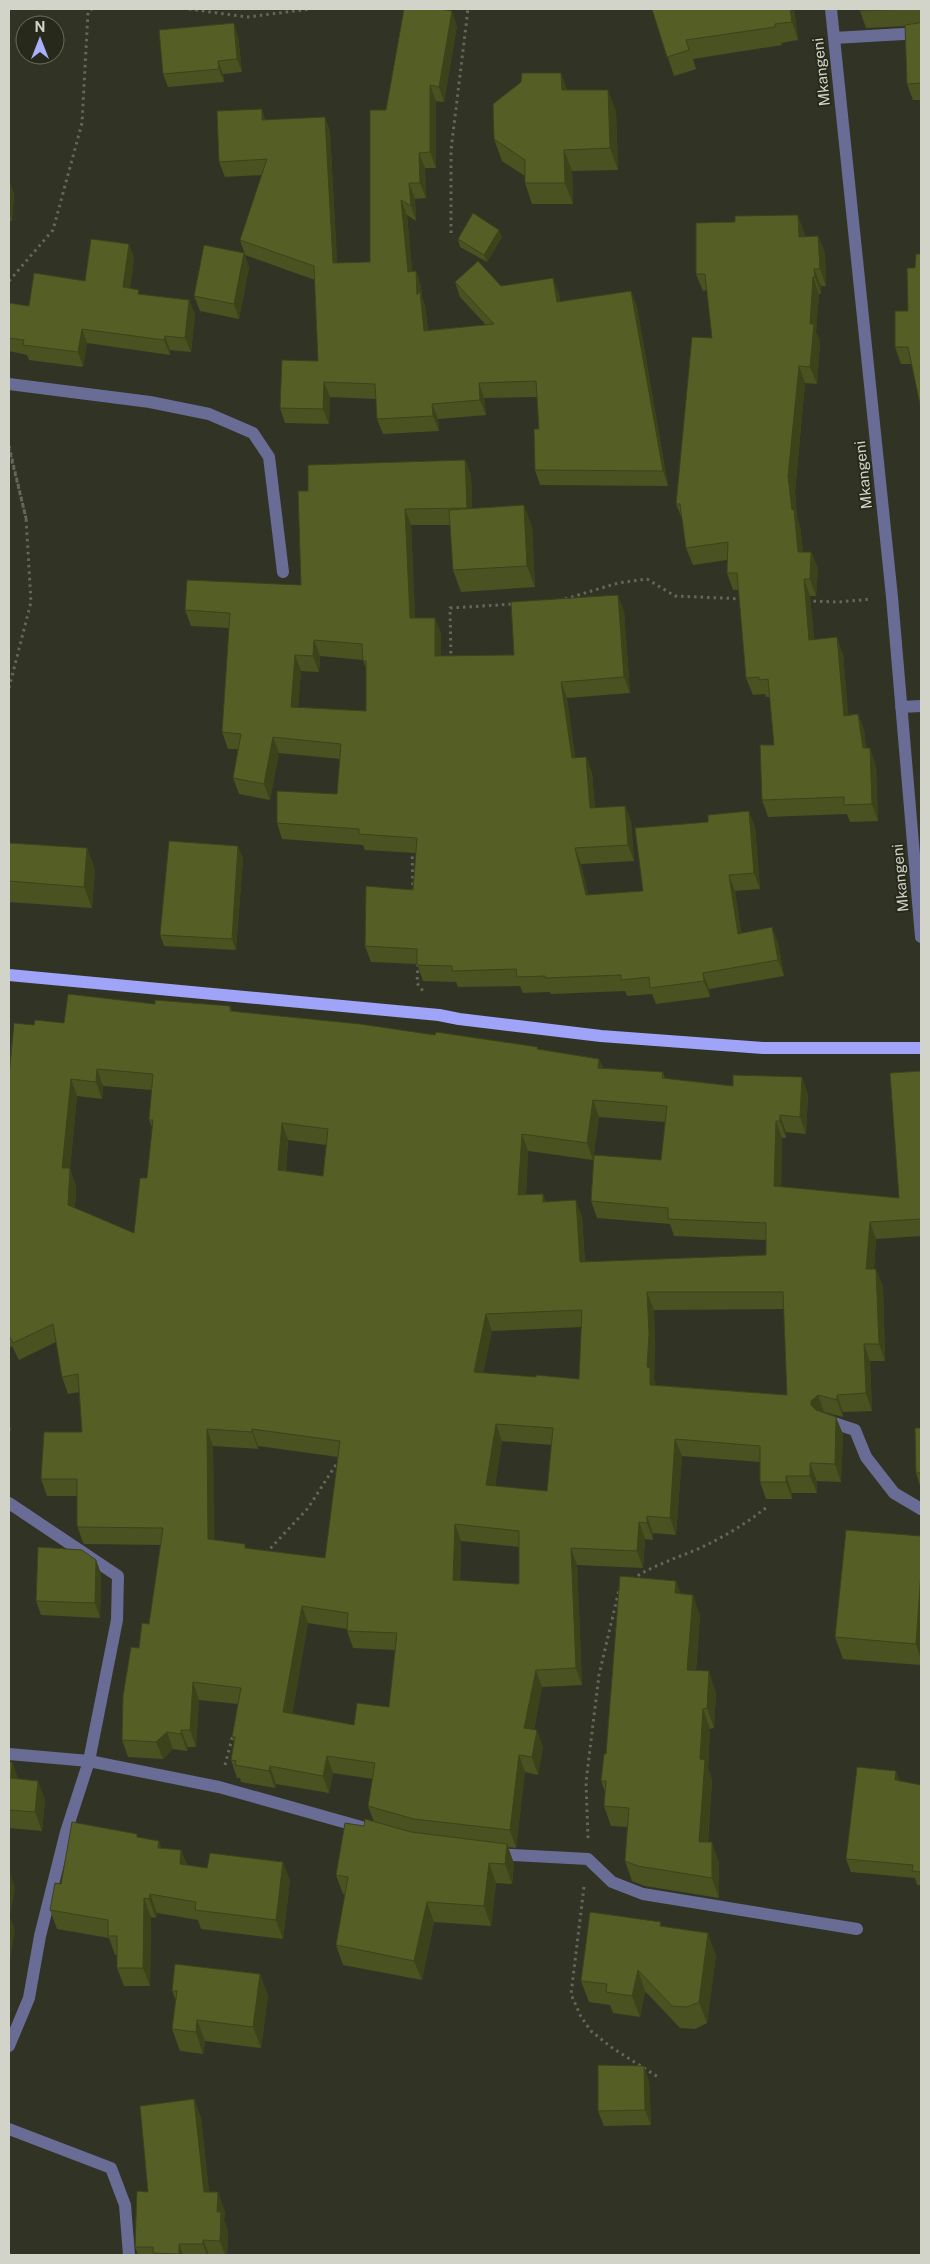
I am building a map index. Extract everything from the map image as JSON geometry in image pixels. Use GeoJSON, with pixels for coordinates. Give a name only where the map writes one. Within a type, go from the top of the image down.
{"type":"FeatureCollection","features":[{"type":"Feature","properties":{"kind":"main road"},"geometry":{"type":"LineString","coordinates":[[9,975],[439,1015],[459,1020],[601,1036],[763,1048],[921,1048]]}},
{"type":"Feature","properties":{"kind":"street","name":"Mkangeni"},"geometry":{"type":"LineString","coordinates":[[831,9],[901,707],[921,937]]}},
{"type":"Feature","properties":{"kind":"street"},"geometry":{"type":"LineString","coordinates":[[834,38],[921,33]]}},
{"type":"Feature","properties":{"kind":"street"},"geometry":{"type":"LineString","coordinates":[[9,384],[150,402],[209,414],[253,434],[269,457],[283,572]]}},
{"type":"Feature","properties":{"kind":"street"},"geometry":{"type":"LineString","coordinates":[[901,707],[921,706]]}},
{"type":"Feature","properties":{"kind":"street"},"geometry":{"type":"LineString","coordinates":[[825,1420],[855,1430],[866,1457],[894,1493],[921,1509]]}},
{"type":"Feature","properties":{"kind":"street"},"geometry":{"type":"LineString","coordinates":[[9,1503],[118,1576],[117,1620],[90,1761],[66,1832],[42,1927],[29,1998],[9,2046]]}},
{"type":"Feature","properties":{"kind":"street"},"geometry":{"type":"LineString","coordinates":[[9,1754],[90,1761],[220,1787],[381,1833]]}},
{"type":"Feature","properties":{"kind":"street"},"geometry":{"type":"LineString","coordinates":[[481,1852],[588,1859],[612,1882],[643,1894],[857,1929]]}},
{"type":"Feature","properties":{"kind":"street"},"geometry":{"type":"LineString","coordinates":[[9,2129],[111,2168],[125,2205],[130,2255]]}},
{"type":"Feature","properties":{"kind":"path"},"geometry":{"type":"LineString","coordinates":[[9,281],[53,230],[82,123],[88,12],[92,9]]}},
{"type":"Feature","properties":{"kind":"path"},"geometry":{"type":"LineString","coordinates":[[189,9],[247,17],[311,9]]}},
{"type":"Feature","properties":{"kind":"path"},"geometry":{"type":"LineString","coordinates":[[451,233],[451,150],[468,9]]}},
{"type":"Feature","properties":{"kind":"path"},"geometry":{"type":"LineString","coordinates":[[9,448],[26,518],[30,602],[9,688]]}},
{"type":"Feature","properties":{"kind":"path"},"geometry":{"type":"LineString","coordinates":[[628,1581],[653,1566],[700,1548],[748,1522],[767,1507]]}},
{"type":"Feature","properties":{"kind":"path"},"geometry":{"type":"LineString","coordinates":[[620,1586],[599,1675],[586,1782],[588,1859],[576,1938],[571,1994],[581,2017],[591,2031],[658,2077]]}},
{"type":"Feature","properties":{"kind":"building"},"geometry":{"type":"Polygon","coordinates":[[[404,9],[452,11],[439,87],[430,85],[430,152],[419,153],[420,183],[409,183],[411,206],[401,200],[408,272],[416,271],[417,295],[420,291],[424,331],[494,324],[455,282],[478,261],[501,286],[553,278],[557,302],[631,291],[663,471],[535,470],[534,429],[539,429],[536,381],[479,383],[480,400],[432,404],[433,416],[377,419],[375,384],[324,382],[323,409],[280,408],[282,360],[318,361],[314,266],[240,240],[267,159],[219,162],[217,111],[262,109],[262,120],[325,117],[333,263],[370,262],[370,110],[386,110],[404,9]]]}},
{"type":"Feature","properties":{"kind":"building"},"geometry":{"type":"Polygon","coordinates":[[[652,9],[790,9],[792,22],[775,24],[775,27],[686,40],[689,50],[667,57],[652,9]]]}},
{"type":"Feature","properties":{"kind":"building"},"geometry":{"type":"Polygon","coordinates":[[[861,9],[905,9],[860,11],[861,9]]]}},
{"type":"Feature","properties":{"kind":"building"},"geometry":{"type":"Polygon","coordinates":[[[921,19],[921,83],[907,84],[905,25],[919,23],[921,19]]]}},
{"type":"Feature","properties":{"kind":"building"},"geometry":{"type":"Polygon","coordinates":[[[234,23],[237,59],[218,61],[219,69],[163,74],[159,30],[234,23]]]}},
{"type":"Feature","properties":{"kind":"building"},"geometry":{"type":"Polygon","coordinates":[[[522,73],[561,73],[562,90],[608,90],[610,148],[564,150],[565,183],[525,183],[525,160],[494,139],[493,104],[521,82],[522,73]]]}},
{"type":"Feature","properties":{"kind":"building"},"geometry":{"type":"Polygon","coordinates":[[[473,213],[499,230],[484,255],[458,239],[473,213]]]}},
{"type":"Feature","properties":{"kind":"building"},"geometry":{"type":"Polygon","coordinates":[[[798,215],[799,237],[818,236],[820,269],[814,269],[815,277],[813,277],[810,324],[814,324],[810,367],[799,366],[788,476],[792,510],[794,509],[798,552],[811,552],[810,579],[804,579],[809,640],[837,637],[844,716],[858,714],[863,748],[870,748],[872,804],[844,805],[844,797],[762,800],[760,745],[774,745],[768,679],[759,680],[759,677],[746,678],[737,573],[727,573],[728,542],[686,548],[680,504],[676,504],[692,337],[712,338],[705,274],[696,274],[696,223],[735,222],[735,216],[798,215]]]}},
{"type":"Feature","properties":{"kind":"building"},"geometry":{"type":"Polygon","coordinates":[[[91,239],[129,244],[123,287],[139,290],[138,294],[189,300],[185,338],[165,336],[164,340],[82,329],[78,352],[23,345],[24,340],[9,338],[9,303],[29,306],[34,273],[85,281],[91,239]]]}},
{"type":"Feature","properties":{"kind":"building"},"geometry":{"type":"Polygon","coordinates":[[[204,245],[244,253],[234,304],[194,296],[204,245]]]}},
{"type":"Feature","properties":{"kind":"building"},"geometry":{"type":"Polygon","coordinates":[[[916,254],[921,254],[921,409],[908,347],[895,347],[895,311],[908,311],[907,268],[915,268],[916,254]]]}},
{"type":"Feature","properties":{"kind":"building"},"geometry":{"type":"Polygon","coordinates":[[[465,460],[467,508],[405,509],[410,618],[435,618],[435,656],[514,655],[511,602],[618,595],[624,677],[561,682],[572,758],[586,757],[590,808],[625,806],[628,845],[575,848],[586,895],[643,891],[635,828],[708,822],[708,815],[749,811],[754,873],[729,875],[738,934],[772,927],[778,960],[703,973],[704,981],[650,988],[649,977],[621,980],[621,975],[545,978],[545,976],[517,977],[516,969],[452,971],[452,966],[417,965],[417,949],[365,946],[366,886],[413,890],[417,838],[359,834],[359,829],[277,823],[277,791],[337,794],[341,744],[273,737],[264,784],[233,778],[241,734],[222,732],[230,613],[185,610],[187,580],[301,585],[298,491],[308,491],[308,465],[465,460]],[[314,640],[313,656],[295,655],[291,707],[366,711],[366,661],[363,661],[362,644],[314,640]]]}},
{"type":"Feature","properties":{"kind":"building"},"geometry":{"type":"Polygon","coordinates":[[[524,505],[527,566],[453,570],[449,510],[524,505]]]}},
{"type":"Feature","properties":{"kind":"building"},"geometry":{"type":"Polygon","coordinates":[[[169,841],[238,846],[232,939],[160,935],[169,841]]]}},
{"type":"Feature","properties":{"kind":"building"},"geometry":{"type":"Polygon","coordinates":[[[9,843],[87,848],[84,887],[9,881],[9,843]]]}},
{"type":"Feature","properties":{"kind":"building"},"geometry":{"type":"Polygon","coordinates":[[[68,994],[155,1004],[155,1000],[230,1006],[230,1011],[360,1024],[435,1035],[436,1032],[538,1047],[537,1049],[599,1059],[598,1068],[663,1072],[662,1078],[733,1086],[733,1075],[802,1077],[800,1117],[780,1115],[780,1121],[776,1121],[774,1186],[899,1198],[890,1073],[921,1071],[921,1219],[870,1222],[866,1269],[876,1269],[879,1344],[864,1344],[866,1393],[837,1395],[837,1400],[818,1395],[811,1401],[811,1405],[816,1410],[836,1417],[835,1464],[810,1463],[810,1476],[786,1476],[786,1482],[760,1482],[760,1446],[675,1439],[670,1518],[647,1516],[647,1523],[639,1522],[637,1551],[571,1548],[576,1668],[536,1670],[524,1728],[537,1730],[532,1757],[519,1755],[510,1830],[414,1819],[368,1806],[375,1763],[327,1756],[323,1776],[270,1766],[269,1771],[235,1765],[236,1761],[231,1760],[235,1737],[232,1737],[241,1688],[193,1682],[190,1730],[181,1730],[181,1734],[167,1732],[156,1742],[122,1740],[123,1696],[131,1647],[139,1648],[142,1623],[149,1624],[163,1528],[78,1527],[77,1479],[41,1479],[44,1432],[82,1432],[78,1374],[62,1377],[53,1324],[13,1343],[9,1335],[9,1077],[14,1023],[34,1025],[35,1020],[64,1023],[68,994]],[[97,1069],[96,1082],[71,1079],[62,1168],[70,1168],[68,1205],[134,1233],[140,1178],[147,1178],[153,1120],[149,1120],[153,1074],[97,1069]],[[593,1100],[587,1143],[522,1134],[518,1195],[543,1194],[543,1202],[576,1200],[580,1262],[766,1255],[766,1223],[668,1219],[668,1208],[591,1201],[594,1155],[661,1160],[667,1106],[593,1100]],[[282,1123],[278,1170],[323,1176],[328,1129],[282,1123]],[[647,1292],[649,1334],[647,1367],[650,1368],[650,1385],[787,1395],[783,1292],[647,1292]],[[582,1310],[486,1314],[474,1372],[579,1379],[582,1310]],[[496,1424],[486,1485],[547,1491],[553,1428],[496,1424]],[[207,1429],[208,1539],[245,1544],[245,1548],[325,1558],[340,1441],[252,1429],[252,1432],[207,1429]],[[455,1524],[453,1580],[519,1584],[519,1531],[455,1524]],[[302,1606],[283,1712],[354,1725],[357,1703],[389,1707],[397,1633],[347,1631],[348,1613],[302,1606]]]}},
{"type":"Feature","properties":{"kind":"building"},"geometry":{"type":"Polygon","coordinates":[[[915,1428],[921,1428],[921,1473],[916,1473],[915,1428]]]}},
{"type":"Feature","properties":{"kind":"building"},"geometry":{"type":"Polygon","coordinates":[[[846,1530],[921,1536],[921,1572],[916,1644],[835,1637],[846,1530]]]}},
{"type":"Feature","properties":{"kind":"building"},"geometry":{"type":"Polygon","coordinates":[[[38,1547],[82,1550],[96,1560],[95,1603],[36,1601],[38,1547]]]}},
{"type":"Feature","properties":{"kind":"building"},"geometry":{"type":"Polygon","coordinates":[[[620,1576],[676,1581],[675,1593],[693,1595],[687,1670],[709,1671],[707,1708],[703,1709],[700,1759],[705,1760],[699,1842],[712,1842],[712,1878],[638,1866],[625,1861],[629,1808],[604,1806],[606,1781],[601,1781],[604,1754],[606,1754],[620,1576]]]}},
{"type":"Feature","properties":{"kind":"building"},"geometry":{"type":"Polygon","coordinates":[[[9,1762],[12,1762],[11,1778],[38,1781],[35,1812],[9,1810],[9,1762]]]}},
{"type":"Feature","properties":{"kind":"building"},"geometry":{"type":"Polygon","coordinates":[[[857,1767],[896,1771],[895,1780],[921,1785],[921,1872],[912,1871],[913,1865],[846,1859],[857,1767]]]}},
{"type":"Feature","properties":{"kind":"building"},"geometry":{"type":"Polygon","coordinates":[[[365,1819],[411,1832],[507,1844],[505,1864],[489,1863],[484,1906],[427,1902],[414,1961],[336,1945],[348,1877],[336,1875],[345,1823],[364,1826],[365,1819]]]}},
{"type":"Feature","properties":{"kind":"building"},"geometry":{"type":"Polygon","coordinates":[[[72,1822],[137,1834],[137,1837],[159,1841],[158,1848],[181,1850],[180,1864],[207,1868],[210,1853],[283,1862],[276,1920],[195,1910],[196,1902],[150,1894],[149,1899],[144,1898],[143,1968],[117,1968],[117,1936],[108,1936],[108,1920],[50,1910],[55,1883],[61,1884],[72,1822]]]}},
{"type":"Feature","properties":{"kind":"building"},"geometry":{"type":"Polygon","coordinates":[[[590,1912],[661,1922],[660,1926],[708,1933],[699,2002],[687,2007],[672,2006],[638,1970],[632,1996],[606,1992],[607,1984],[581,1981],[590,1912]]]}},
{"type":"Feature","properties":{"kind":"building"},"geometry":{"type":"Polygon","coordinates":[[[175,1964],[260,1974],[253,2027],[197,2020],[196,2032],[172,2029],[177,1991],[172,1991],[175,1964]]]}},
{"type":"Feature","properties":{"kind":"building"},"geometry":{"type":"Polygon","coordinates":[[[598,2065],[644,2066],[645,2110],[598,2111],[598,2065]]]}},
{"type":"Feature","properties":{"kind":"building"},"geometry":{"type":"Polygon","coordinates":[[[194,2099],[204,2192],[218,2192],[217,2212],[221,2212],[220,2241],[203,2240],[203,2244],[179,2244],[179,2254],[153,2253],[153,2247],[135,2247],[137,2191],[148,2192],[140,2106],[194,2099]]]}}]}
